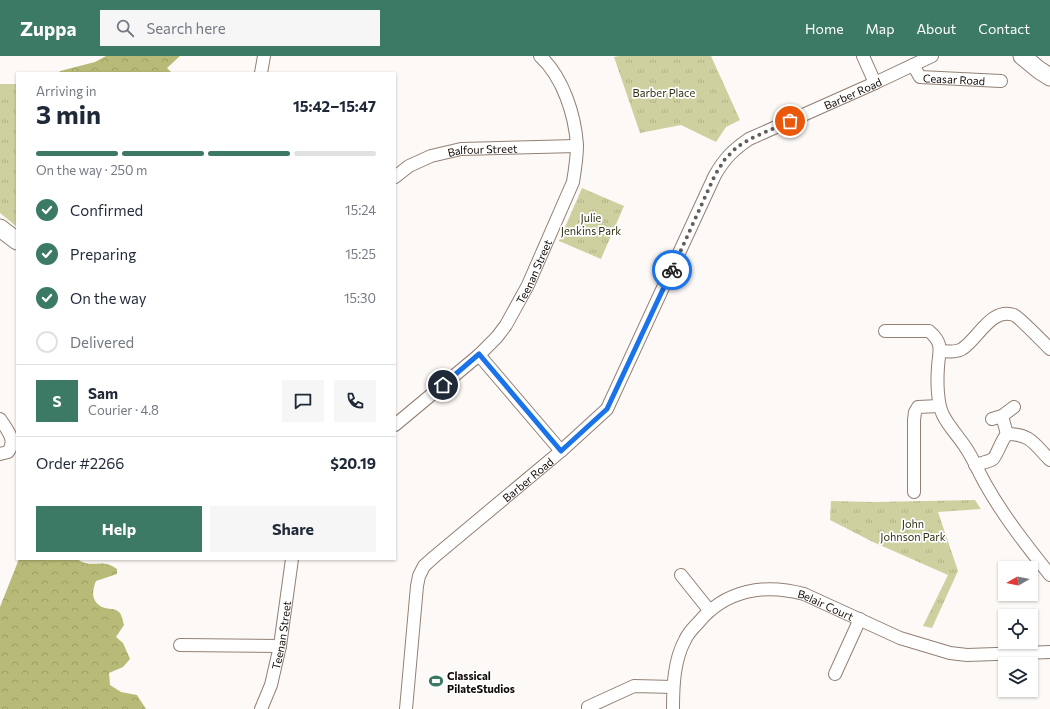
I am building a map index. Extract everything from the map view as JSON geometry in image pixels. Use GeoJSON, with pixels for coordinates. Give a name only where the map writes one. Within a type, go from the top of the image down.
{"type":"FeatureCollection","features":[{"type":"Feature","properties":{"kind":"street"},"geometry":{"type":"LineString","coordinates":[[261,72],[264,56]]}},
{"type":"Feature","properties":{"kind":"street","name":"Teenan Street"},"geometry":{"type":"LineString","coordinates":[[396,424],[497,337],[528,285],[573,182],[577,146],[573,119],[557,77],[540,56]]}},
{"type":"Feature","properties":{"kind":"street"},"geometry":{"type":"LineString","coordinates":[[863,56],[875,83]]}},
{"type":"Feature","properties":{"kind":"street","name":"Barber Road"},"geometry":{"type":"LineString","coordinates":[[406,709],[417,586],[419,576],[424,566],[561,451],[607,409],[715,175],[725,159],[737,147],[750,139],[932,56]]}},
{"type":"Feature","properties":{"kind":"street"},"geometry":{"type":"LineString","coordinates":[[1022,56],[1050,77]]}},
{"type":"Feature","properties":{"kind":"street","name":"Ceasar Road"},"geometry":{"type":"LineString","coordinates":[[913,65],[920,77],[1001,81]]}},
{"type":"Feature","properties":{"kind":"street","name":"Balfour Street"},"geometry":{"type":"LineString","coordinates":[[396,177],[409,166],[431,156],[461,149],[577,146]]}},
{"type":"Feature","properties":{"kind":"street"},"geometry":{"type":"LineString","coordinates":[[0,228],[16,240]]}},
{"type":"Feature","properties":{"kind":"street"},"geometry":{"type":"LineString","coordinates":[[940,351],[952,352],[961,350],[995,316],[1003,314],[1015,315],[1050,349]]}},
{"type":"Feature","properties":{"kind":"street"},"geometry":{"type":"LineString","coordinates":[[885,331],[929,331],[937,338],[940,351],[938,367],[939,406],[943,415],[966,448],[986,486],[1028,547],[1050,575]]}},
{"type":"Feature","properties":{"kind":"street"},"geometry":{"type":"LineString","coordinates":[[479,354],[561,451]]}},
{"type":"Feature","properties":{"kind":"street"},"geometry":{"type":"LineString","coordinates":[[914,492],[915,412],[918,407],[939,406]]}},
{"type":"Feature","properties":{"kind":"street"},"geometry":{"type":"LineString","coordinates":[[1007,434],[997,418],[1014,407]]}},
{"type":"Feature","properties":{"kind":"street"},"geometry":{"type":"LineString","coordinates":[[0,419],[10,435],[12,442],[8,452],[0,454]]}},
{"type":"Feature","properties":{"kind":"street"},"geometry":{"type":"LineString","coordinates":[[975,465],[993,460],[996,457],[1002,440],[1007,434]]}},
{"type":"Feature","properties":{"kind":"street"},"geometry":{"type":"LineString","coordinates":[[1007,434],[1017,434],[1028,437],[1050,460]]}},
{"type":"Feature","properties":{"kind":"street","name":"Teenan Street"},"geometry":{"type":"LineString","coordinates":[[261,709],[271,686],[280,646],[292,560]]}},
{"type":"Feature","properties":{"kind":"street"},"geometry":{"type":"LineString","coordinates":[[681,576],[709,610]]}},
{"type":"Feature","properties":{"kind":"street","name":"Belair Court"},"geometry":{"type":"LineString","coordinates":[[673,709],[673,687],[678,657],[684,640],[709,610],[739,594],[752,590],[773,588],[788,589],[804,594],[900,638],[950,653],[967,655],[1050,652]]}},
{"type":"Feature","properties":{"kind":"street"},"geometry":{"type":"LineString","coordinates":[[835,674],[860,619]]}},
{"type":"Feature","properties":{"kind":"street"},"geometry":{"type":"LineString","coordinates":[[180,645],[280,646]]}},
{"type":"Feature","properties":{"kind":"street"},"geometry":{"type":"LineString","coordinates":[[588,706],[634,686],[673,687]]}},
{"type":"Feature","properties":{"kind":"green space"},"geometry":{"type":"Polygon","coordinates":[[[106,56],[180,56],[167,68],[171,72],[59,72],[95,62],[106,56]]]}},
{"type":"Feature","properties":{"kind":"green space","name":"Barber Place"},"geometry":{"type":"Polygon","coordinates":[[[711,56],[740,120],[726,127],[716,142],[681,125],[640,133],[614,57],[711,56]]]}},
{"type":"Feature","properties":{"kind":"green space"},"geometry":{"type":"Polygon","coordinates":[[[0,84],[16,84],[16,226],[0,213],[0,84]]]}},
{"type":"Feature","properties":{"kind":"green space","name":"Julie Jenkins Park"},"geometry":{"type":"Polygon","coordinates":[[[582,188],[624,206],[601,259],[559,241],[582,188]]]}},
{"type":"Feature","properties":{"kind":"green space","name":"John Johnson Park"},"geometry":{"type":"Polygon","coordinates":[[[975,500],[981,509],[938,512],[958,571],[932,628],[923,626],[948,575],[873,542],[830,520],[831,501],[874,502],[975,500]]]}},
{"type":"Feature","properties":{"kind":"green space"},"geometry":{"type":"Polygon","coordinates":[[[19,560],[79,560],[87,564],[106,564],[117,569],[117,574],[96,581],[93,592],[94,599],[98,605],[104,608],[116,610],[120,613],[124,625],[116,637],[123,643],[130,659],[123,667],[109,673],[110,685],[121,692],[137,695],[146,709],[0,709],[0,607],[19,560]]]}},
{"type":"Feature","properties":{"kind":"way so far"},"geometry":{"type":"LineString","coordinates":[[672,270],[715,175],[725,159],[737,147],[750,139],[790,121]]}},
{"type":"Feature","properties":{"kind":"place","name":"Classical PilateStudios"},"geometry":{"type":"Point","coordinates":[436,681]}},
{"type":"Feature","properties":{"kind":"route"},"geometry":{"type":"LineString","coordinates":[[443,385],[479,354],[561,451],[607,409],[672,270]]}}]}
